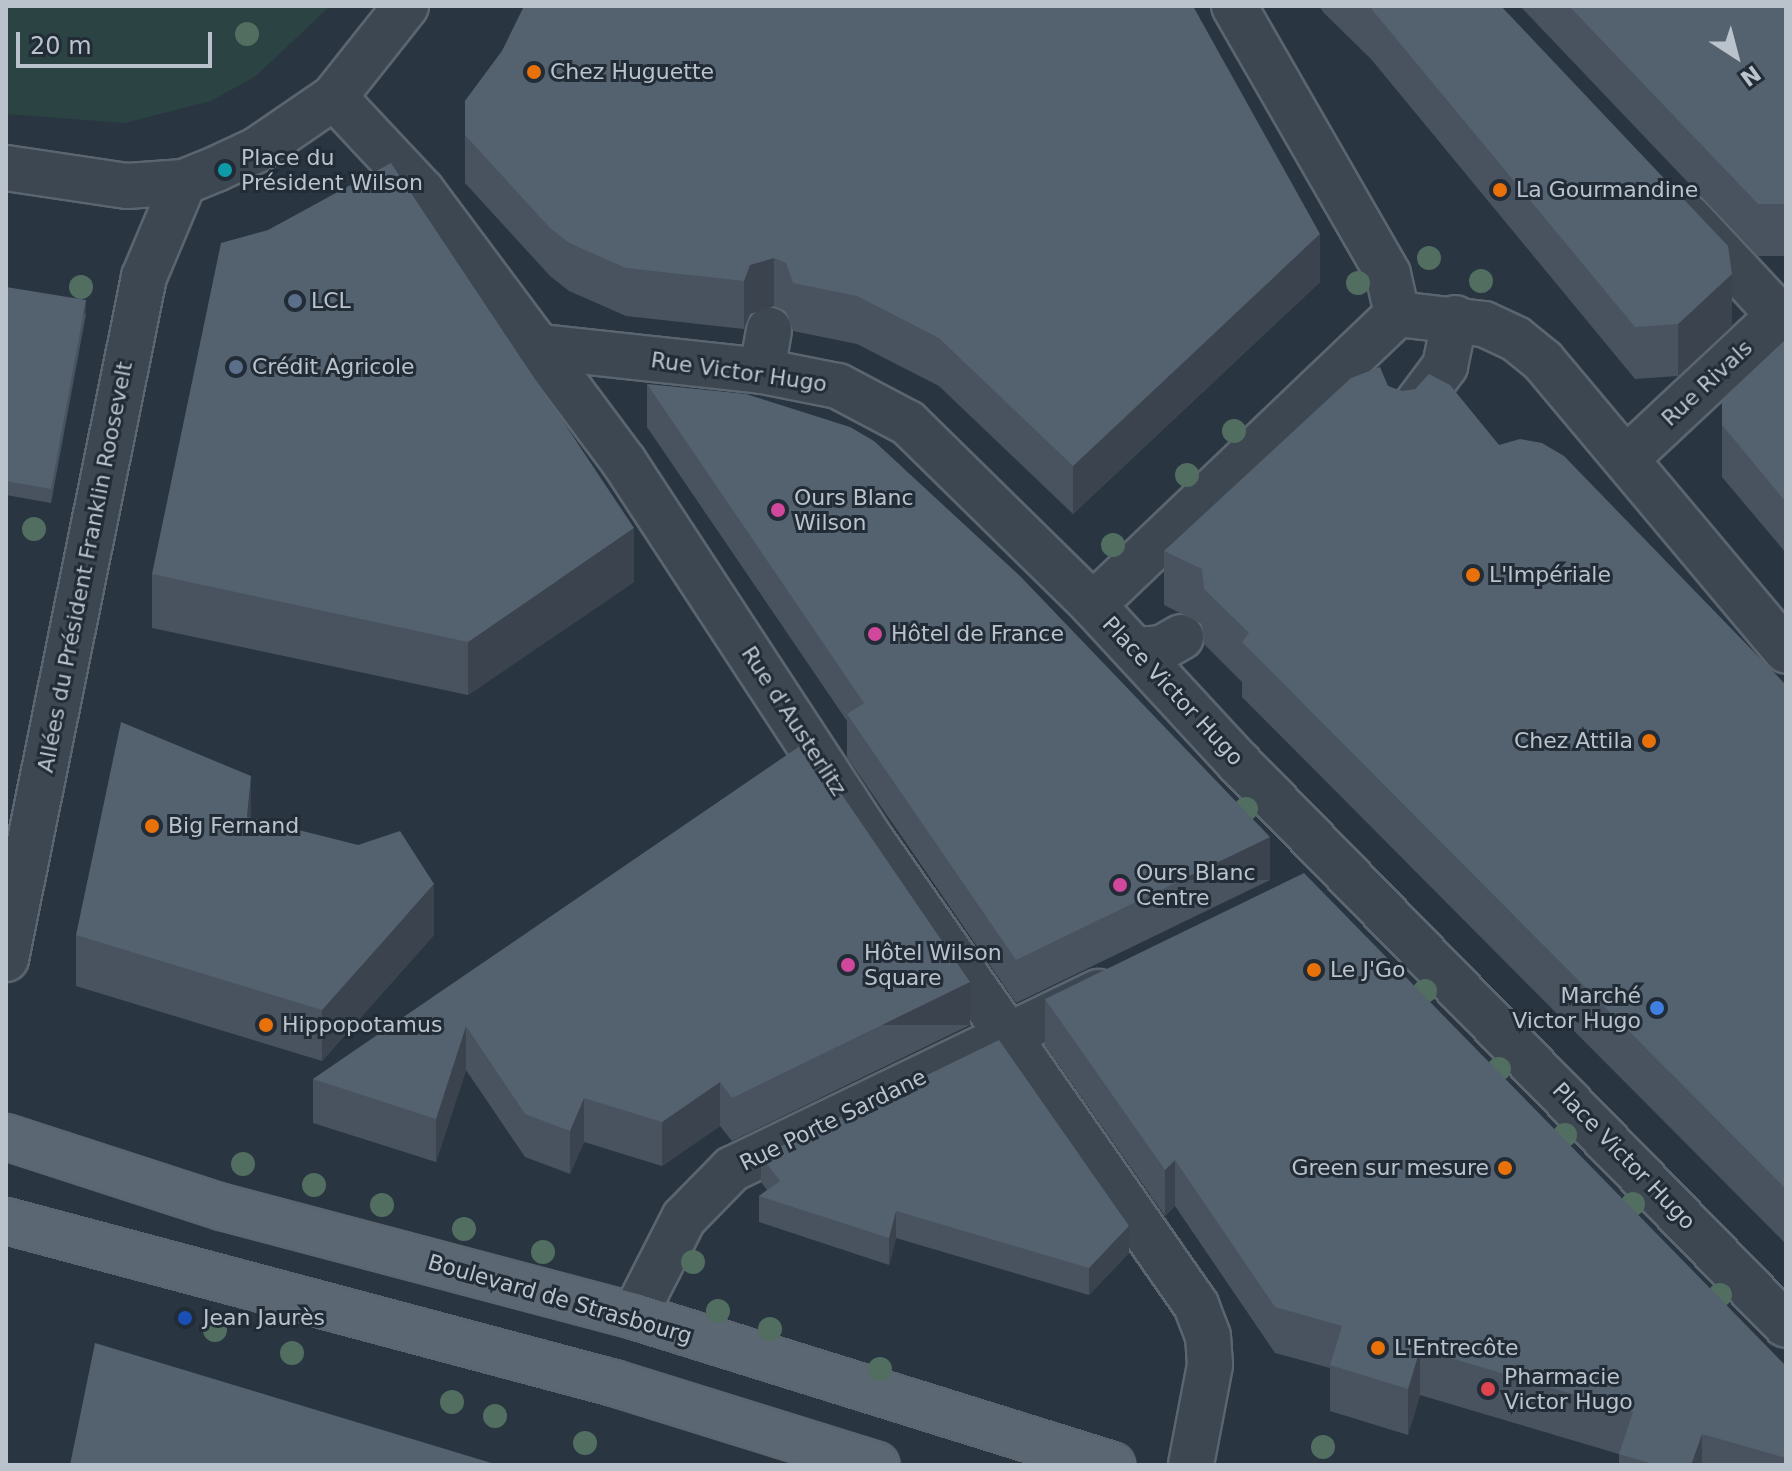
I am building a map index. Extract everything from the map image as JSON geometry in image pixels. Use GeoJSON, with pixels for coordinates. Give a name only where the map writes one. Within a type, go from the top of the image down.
{"type":"FeatureCollection","features":[{"type":"Feature","properties":{"kind":"main road","name":"Boulevard de Strasbourg"},"geometry":{"type":"LineString","coordinates":[[6,1137],[222,1207],[634,1316],[1112,1465]]}},
{"type":"Feature","properties":{"kind":"main road"},"geometry":{"type":"LineString","coordinates":[[6,1221],[89,1239],[614,1383],[877,1465]]}},
{"type":"Feature","properties":{"kind":"street"},"geometry":{"type":"LineString","coordinates":[[6,168],[127,186],[184,182],[257,150],[334,97],[406,6]]}},
{"type":"Feature","properties":{"kind":"street"},"geometry":{"type":"LineString","coordinates":[[1234,6],[1388,274],[1397,314],[1455,318],[1516,339],[1543,361],[1628,457],[1786,651]]}},
{"type":"Feature","properties":{"kind":"street","name":"Rue d'Austerlitz"},"geometry":{"type":"LineString","coordinates":[[334,97],[422,191],[542,347],[624,462],[875,845],[1196,1305],[1208,1336],[1210,1365],[1191,1465]]}},
{"type":"Feature","properties":{"kind":"street","name":"Allées du Président Franklin Roosevelt"},"geometry":{"type":"LineString","coordinates":[[6,959],[144,277],[184,182]]}},
{"type":"Feature","properties":{"kind":"street"},"geometry":{"type":"LineString","coordinates":[[1663,191],[1783,312]]}},
{"type":"Feature","properties":{"kind":"street","name":"Rue Rivals"},"geometry":{"type":"LineString","coordinates":[[1628,457],[1783,312]]}},
{"type":"Feature","properties":{"kind":"street","name":"Place Victor Hugo"},"geometry":{"type":"LineString","coordinates":[[1397,314],[1093,605],[1342,868],[1786,1325]]}},
{"type":"Feature","properties":{"kind":"street"},"geometry":{"type":"LineString","coordinates":[[1404,421],[1445,366],[1455,318]]}},
{"type":"Feature","properties":{"kind":"street","name":"Rue Victor Hugo"},"geometry":{"type":"LineString","coordinates":[[542,347],[765,350],[908,423],[1093,605]]}},
{"type":"Feature","properties":{"kind":"street"},"geometry":{"type":"LineString","coordinates":[[1135,650],[1162,648],[1181,637]]}},
{"type":"Feature","properties":{"kind":"street"},"geometry":{"type":"LineString","coordinates":[[1300,893],[1342,868]]}},
{"type":"Feature","properties":{"kind":"street","name":"Rue Porte Sardane"},"geometry":{"type":"LineString","coordinates":[[634,1316],[684,1218],[732,1169],[1129,977]]}},
{"type":"Feature","properties":{"kind":"green space"},"geometry":{"type":"Polygon","coordinates":[[[6,6],[330,6],[256,76],[211,101],[125,123],[6,114],[6,6]]]}},
{"type":"Feature","properties":{"kind":"building"},"geometry":{"type":"Polygon","coordinates":[[[524,6],[1193,6],[1320,234],[1073,466],[939,338],[857,296],[793,283],[786,263],[774,258],[750,265],[744,281],[626,268],[569,243],[550,228],[465,135],[465,101],[502,51],[524,6]]]}},
{"type":"Feature","properties":{"kind":"building"},"geometry":{"type":"Polygon","coordinates":[[[1369,6],[1501,6],[1728,246],[1732,274],[1678,324],[1635,327],[1369,6]]]}},
{"type":"Feature","properties":{"kind":"building"},"geometry":{"type":"Polygon","coordinates":[[[1569,6],[1786,6],[1786,204],[1758,204],[1569,6]]]}},
{"type":"Feature","properties":{"kind":"building"},"geometry":{"type":"Polygon","coordinates":[[[391,163],[634,528],[468,642],[152,574],[221,243],[268,230],[391,163]]]}},
{"type":"Feature","properties":{"kind":"building"},"geometry":{"type":"Polygon","coordinates":[[[6,287],[86,300],[51,489],[6,481],[6,287]]]}},
{"type":"Feature","properties":{"kind":"building"},"geometry":{"type":"Polygon","coordinates":[[[1786,340],[1786,502],[1722,425],[1722,400],[1786,340]]]}},
{"type":"Feature","properties":{"kind":"building","name":"Marché Victor Hugo"},"geometry":{"type":"Polygon","coordinates":[[[1380,367],[1388,386],[1402,391],[1415,389],[1429,374],[1450,385],[1499,445],[1520,439],[1542,443],[1564,456],[1786,685],[1786,1189],[1242,642],[1249,633],[1204,589],[1202,569],[1164,551],[1351,378],[1380,367]]]}},
{"type":"Feature","properties":{"kind":"building"},"geometry":{"type":"Polygon","coordinates":[[[647,384],[746,394],[850,427],[874,441],[1020,576],[1270,837],[1016,960],[847,714],[864,703],[647,384]]]}},
{"type":"Feature","properties":{"kind":"building"},"geometry":{"type":"Polygon","coordinates":[[[121,722],[251,776],[247,817],[358,845],[400,831],[434,884],[322,1010],[76,935],[121,722]]]}},
{"type":"Feature","properties":{"kind":"building"},"geometry":{"type":"Polygon","coordinates":[[[806,742],[970,982],[732,1098],[720,1082],[662,1122],[584,1098],[570,1131],[525,1114],[466,1026],[436,1119],[313,1079],[806,742]]]}},
{"type":"Feature","properties":{"kind":"building"},"geometry":{"type":"Polygon","coordinates":[[[1304,873],[1786,1366],[1786,1458],[1702,1434],[1691,1465],[1656,1465],[1619,1454],[1633,1412],[1420,1349],[1408,1389],[1330,1365],[1342,1326],[1275,1307],[1175,1160],[1165,1170],[1045,999],[1304,873]]]}},
{"type":"Feature","properties":{"kind":"building"},"geometry":{"type":"Polygon","coordinates":[[[999,1040],[1129,1226],[1089,1268],[896,1211],[889,1238],[759,1196],[780,1181],[761,1156],[999,1040]]]}},
{"type":"Feature","properties":{"kind":"building"},"geometry":{"type":"Polygon","coordinates":[[[95,1343],[498,1465],[70,1465],[95,1343]]]}},
{"type":"Feature","properties":{"kind":"place","name":"Chez Huguette"},"geometry":{"type":"Point","coordinates":[534,72]}},
{"type":"Feature","properties":{"kind":"place","name":"Place du Président Wilson"},"geometry":{"type":"Point","coordinates":[225,170]}},
{"type":"Feature","properties":{"kind":"place","name":"La Gourmandine"},"geometry":{"type":"Point","coordinates":[1500,190]}},
{"type":"Feature","properties":{"kind":"place","name":"LCL"},"geometry":{"type":"Point","coordinates":[295,301]}},
{"type":"Feature","properties":{"kind":"place","name":"Crédit Agricole"},"geometry":{"type":"Point","coordinates":[236,367]}},
{"type":"Feature","properties":{"kind":"place","name":"Ours Blanc Wilson"},"geometry":{"type":"Point","coordinates":[778,510]}},
{"type":"Feature","properties":{"kind":"place","name":"L'Impériale"},"geometry":{"type":"Point","coordinates":[1473,575]}},
{"type":"Feature","properties":{"kind":"place","name":"Hôtel de France"},"geometry":{"type":"Point","coordinates":[875,634]}},
{"type":"Feature","properties":{"kind":"place","name":"Chez Attila"},"geometry":{"type":"Point","coordinates":[1649,741]}},
{"type":"Feature","properties":{"kind":"place","name":"Big Fernand"},"geometry":{"type":"Point","coordinates":[152,826]}},
{"type":"Feature","properties":{"kind":"place","name":"Ours Blanc Centre"},"geometry":{"type":"Point","coordinates":[1120,885]}},
{"type":"Feature","properties":{"kind":"place","name":"Hôtel Wilson Square"},"geometry":{"type":"Point","coordinates":[848,965]}},
{"type":"Feature","properties":{"kind":"place","name":"Le J'Go"},"geometry":{"type":"Point","coordinates":[1314,970]}},
{"type":"Feature","properties":{"kind":"place","name":"Marché Victor Hugo"},"geometry":{"type":"Point","coordinates":[1657,1008]}},
{"type":"Feature","properties":{"kind":"place","name":"Hippopotamus"},"geometry":{"type":"Point","coordinates":[266,1025]}},
{"type":"Feature","properties":{"kind":"place","name":"Green sur mesure"},"geometry":{"type":"Point","coordinates":[1505,1168]}},
{"type":"Feature","properties":{"kind":"place","name":"Jean Jaurès"},"geometry":{"type":"Point","coordinates":[185,1318]}},
{"type":"Feature","properties":{"kind":"place","name":"L'Entrecôte"},"geometry":{"type":"Point","coordinates":[1378,1348]}},
{"type":"Feature","properties":{"kind":"place","name":"Pharmacie Victor Hugo"},"geometry":{"type":"Point","coordinates":[1488,1389]}}]}
